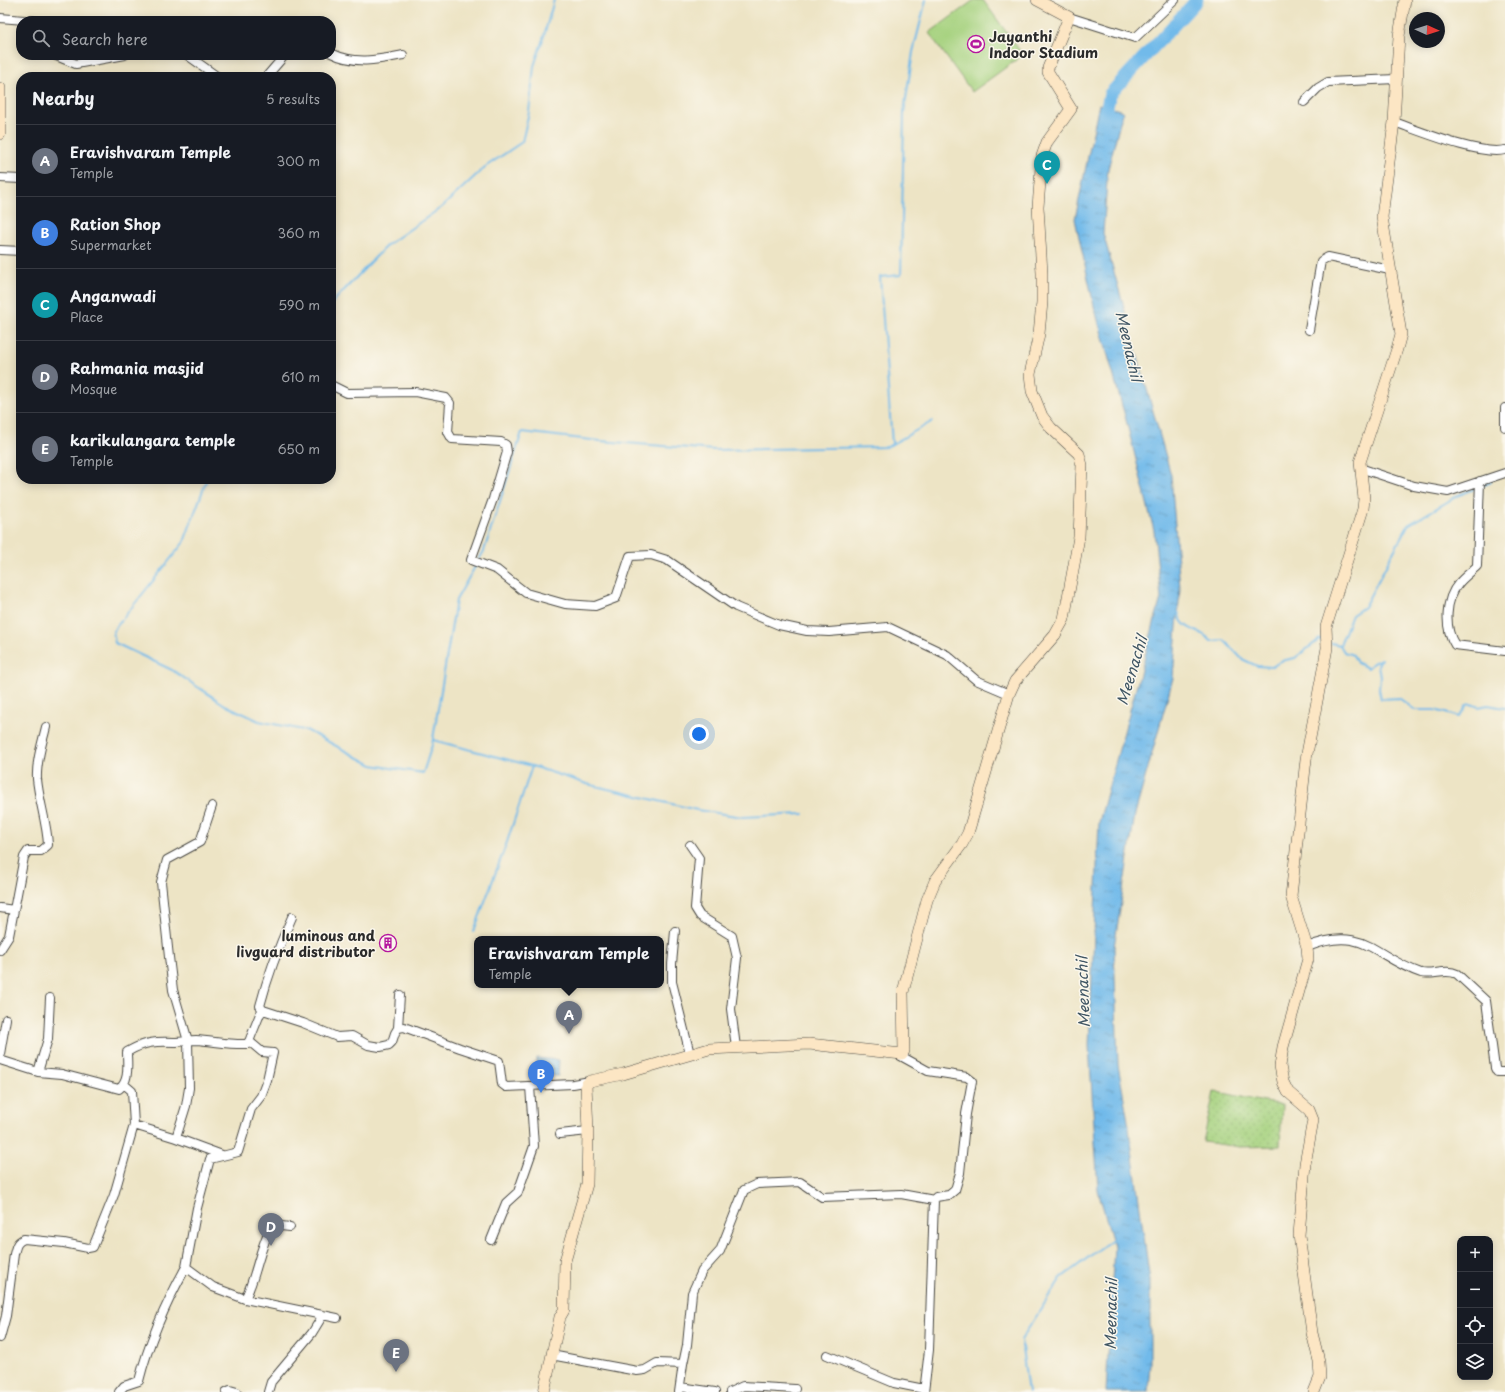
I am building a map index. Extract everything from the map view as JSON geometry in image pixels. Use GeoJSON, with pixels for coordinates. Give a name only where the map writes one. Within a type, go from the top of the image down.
{"type":"FeatureCollection","features":[{"type":"Feature","properties":{"kind":"main road"},"geometry":{"type":"LineString","coordinates":[[544,1392],[560,1317],[564,1310],[564,1278],[567,1254],[587,1184],[588,1131],[586,1085],[590,1081],[623,1074],[709,1049],[809,1044],[899,1055],[902,1054],[904,1051],[903,992],[927,900],[935,881],[962,844],[968,833],[1009,694],[1015,681],[1060,628],[1064,619],[1079,537],[1082,465],[1081,460],[1073,447],[1051,428],[1042,416],[1032,391],[1030,374],[1039,334],[1042,302],[1042,273],[1038,207],[1042,156],[1047,142],[1071,109],[1048,72],[1048,68],[1069,17],[1037,0]]}},
{"type":"Feature","properties":{"kind":"main road"},"geometry":{"type":"LineString","coordinates":[[1314,1392],[1320,1377],[1320,1361],[1312,1333],[1299,1235],[1305,1164],[1313,1120],[1310,1110],[1288,1092],[1283,1082],[1280,1066],[1283,1047],[1308,959],[1307,947],[1290,896],[1306,759],[1327,648],[1326,627],[1363,510],[1364,499],[1360,462],[1397,349],[1400,334],[1382,217],[1394,122],[1399,36],[1405,0]]}},
{"type":"Feature","properties":{"kind":"main road"},"geometry":{"type":"LineString","coordinates":[[0,88],[0,134]]}},
{"type":"Feature","properties":{"kind":"street"},"geometry":{"type":"LineString","coordinates":[[1069,17],[1135,38],[1175,0]]}},
{"type":"Feature","properties":{"kind":"street"},"geometry":{"type":"LineString","coordinates":[[0,18],[16,19]]}},
{"type":"Feature","properties":{"kind":"street"},"geometry":{"type":"LineString","coordinates":[[336,56],[341,58],[365,61],[403,55]]}},
{"type":"Feature","properties":{"kind":"street"},"geometry":{"type":"LineString","coordinates":[[66,60],[76,64],[98,60]]}},
{"type":"Feature","properties":{"kind":"street"},"geometry":{"type":"LineString","coordinates":[[194,60],[211,72]]}},
{"type":"Feature","properties":{"kind":"street"},"geometry":{"type":"LineString","coordinates":[[270,72],[281,60]]}},
{"type":"Feature","properties":{"kind":"street"},"geometry":{"type":"LineString","coordinates":[[1304,102],[1318,88],[1328,82],[1396,80]]}},
{"type":"Feature","properties":{"kind":"street"},"geometry":{"type":"LineString","coordinates":[[1394,122],[1470,147],[1497,152],[1505,150]]}},
{"type":"Feature","properties":{"kind":"street"},"geometry":{"type":"LineString","coordinates":[[0,178],[16,178]]}},
{"type":"Feature","properties":{"kind":"street"},"geometry":{"type":"LineString","coordinates":[[0,250],[16,251]]}},
{"type":"Feature","properties":{"kind":"street"},"geometry":{"type":"LineString","coordinates":[[1309,330],[1321,261],[1328,257],[1390,270]]}},
{"type":"Feature","properties":{"kind":"street"},"geometry":{"type":"LineString","coordinates":[[336,388],[347,393],[414,392],[446,398],[450,403],[448,432],[452,439],[501,442],[506,445],[507,452],[471,560],[497,570],[526,593],[564,604],[595,606],[616,598],[630,556],[651,555],[667,560],[736,607],[779,625],[808,631],[829,632],[888,627],[947,655],[976,680],[1009,694]]}},
{"type":"Feature","properties":{"kind":"street"},"geometry":{"type":"LineString","coordinates":[[1505,408],[1505,427]]}},
{"type":"Feature","properties":{"kind":"street"},"geometry":{"type":"LineString","coordinates":[[1360,468],[1414,486],[1448,492],[1505,473]]}},
{"type":"Feature","properties":{"kind":"street"},"geometry":{"type":"LineString","coordinates":[[1480,481],[1477,566],[1458,583],[1450,597],[1447,623],[1449,636],[1455,645],[1505,651]]}},
{"type":"Feature","properties":{"kind":"street"},"geometry":{"type":"LineString","coordinates":[[0,950],[9,936],[24,857],[28,851],[41,851],[48,845],[48,832],[38,779],[38,765],[46,727]]}},
{"type":"Feature","properties":{"kind":"street"},"geometry":{"type":"LineString","coordinates":[[176,1138],[186,1106],[189,1088],[188,1041],[173,990],[161,882],[167,860],[200,842],[212,806]]}},
{"type":"Feature","properties":{"kind":"street"},"geometry":{"type":"LineString","coordinates":[[690,845],[699,858],[695,908],[700,916],[732,936],[738,958],[731,1009],[736,1047]]}},
{"type":"Feature","properties":{"kind":"street"},"geometry":{"type":"LineString","coordinates":[[0,908],[14,910]]}},
{"type":"Feature","properties":{"kind":"street"},"geometry":{"type":"LineString","coordinates":[[292,917],[276,952],[264,988],[260,1006],[263,1010],[303,1023],[337,1037],[352,1036],[368,1045],[380,1046],[389,1045],[392,1042],[398,1028],[400,995]]}},
{"type":"Feature","properties":{"kind":"street"},"geometry":{"type":"LineString","coordinates":[[676,931],[671,972],[678,1011],[690,1054]]}},
{"type":"Feature","properties":{"kind":"street"},"geometry":{"type":"LineString","coordinates":[[1307,947],[1323,941],[1340,938],[1353,940],[1376,949],[1402,965],[1423,973],[1452,971],[1457,974],[1486,1001],[1495,1068],[1498,1072],[1505,1072]]}},
{"type":"Feature","properties":{"kind":"street"},"geometry":{"type":"LineString","coordinates":[[38,1072],[48,1039],[50,998]]}},
{"type":"Feature","properties":{"kind":"street"},"geometry":{"type":"LineString","coordinates":[[0,1060],[38,1072],[62,1074],[119,1089],[124,1085],[127,1077],[127,1052],[146,1043],[161,1040],[175,1042],[194,1040],[248,1044],[263,1010]]}},
{"type":"Feature","properties":{"kind":"street"},"geometry":{"type":"LineString","coordinates":[[0,1054],[6,1018]]}},
{"type":"Feature","properties":{"kind":"street"},"geometry":{"type":"LineString","coordinates":[[398,1028],[404,1027],[499,1061],[502,1084],[506,1087],[513,1088],[573,1084],[590,1081]]}},
{"type":"Feature","properties":{"kind":"street"},"geometry":{"type":"LineString","coordinates":[[120,1392],[124,1386],[139,1381],[148,1349],[170,1296],[186,1267],[197,1208],[210,1159],[238,1152],[251,1109],[261,1096],[267,1080],[273,1053],[262,1052],[249,1041]]}},
{"type":"Feature","properties":{"kind":"street"},"geometry":{"type":"LineString","coordinates":[[715,1392],[680,1390],[687,1345],[692,1292],[702,1271],[720,1251],[744,1190],[757,1184],[800,1182],[822,1197],[901,1194],[934,1200],[936,1197],[949,1195],[956,1190],[960,1173],[966,1114],[972,1081],[967,1077],[928,1071],[906,1061],[899,1055]]}},
{"type":"Feature","properties":{"kind":"street"},"geometry":{"type":"LineString","coordinates":[[0,1338],[6,1316],[16,1245],[19,1241],[24,1239],[64,1243],[88,1248],[93,1246],[114,1195],[134,1125],[132,1091],[124,1085]]}},
{"type":"Feature","properties":{"kind":"street"},"geometry":{"type":"LineString","coordinates":[[492,1240],[506,1203],[518,1192],[534,1146],[530,1086]]}},
{"type":"Feature","properties":{"kind":"street"},"geometry":{"type":"LineString","coordinates":[[134,1125],[176,1138],[223,1156]]}},
{"type":"Feature","properties":{"kind":"street"},"geometry":{"type":"LineString","coordinates":[[560,1134],[588,1131]]}},
{"type":"Feature","properties":{"kind":"street"},"geometry":{"type":"LineString","coordinates":[[828,1355],[894,1383],[924,1390],[929,1350],[934,1200]]}},
{"type":"Feature","properties":{"kind":"street"},"geometry":{"type":"LineString","coordinates":[[245,1299],[253,1281],[260,1254],[272,1225],[290,1227]]}},
{"type":"Feature","properties":{"kind":"street"},"geometry":{"type":"LineString","coordinates":[[186,1267],[213,1286],[245,1299],[337,1318]]}},
{"type":"Feature","properties":{"kind":"street"},"geometry":{"type":"LineString","coordinates":[[268,1392],[271,1382],[312,1333],[323,1315]]}},
{"type":"Feature","properties":{"kind":"street"},"geometry":{"type":"LineString","coordinates":[[551,1355],[636,1371],[645,1370],[657,1363],[683,1364]]}},
{"type":"Feature","properties":{"kind":"street"},"geometry":{"type":"LineString","coordinates":[[730,1392],[743,1386],[795,1389]]}},
{"type":"Feature","properties":{"kind":"street"},"geometry":{"type":"LineString","coordinates":[[226,1392],[230,1390],[237,1392]]}},
{"type":"Feature","properties":{"kind":"green space","name":"Jayanthi Indoor Stadium"},"geometry":{"type":"Polygon","coordinates":[[[974,0],[983,0],[1023,55],[972,92],[929,33],[974,0]]]}},
{"type":"Feature","properties":{"kind":"green space"},"geometry":{"type":"Polygon","coordinates":[[[1214,1092],[1282,1104],[1280,1146],[1240,1147],[1203,1142],[1214,1092]]]}},
{"type":"Feature","properties":{"kind":"water"},"geometry":{"type":"Polygon","coordinates":[[[1099,104],[1123,111],[1108,169],[1103,233],[1171,475],[1180,588],[1173,678],[1135,814],[1114,947],[1118,1065],[1128,1121],[1150,1281],[1150,1362],[1148,1392],[1106,1392],[1114,1246],[1098,1190],[1089,1046],[1099,822],[1161,598],[1154,531],[1125,416],[1094,306],[1075,219],[1099,104]]]}},
{"type":"Feature","properties":{"kind":"water"},"geometry":{"type":"Polygon","coordinates":[[[537,1058],[559,1060],[558,1076],[536,1074],[537,1058]]]}},
{"type":"Feature","properties":{"kind":"waterway"},"geometry":{"type":"LineString","coordinates":[[336,299],[387,245],[442,207],[485,167],[522,142],[529,112],[534,66],[554,0]]}},
{"type":"Feature","properties":{"kind":"waterway"},"geometry":{"type":"LineString","coordinates":[[892,444],[880,277],[901,275],[904,112],[913,52],[926,0]]}},
{"type":"Feature","properties":{"kind":"waterway","name":"Meenachil"},"geometry":{"type":"LineString","coordinates":[[1103,124],[1110,94],[1197,0]]}},
{"type":"Feature","properties":{"kind":"waterway"},"geometry":{"type":"LineString","coordinates":[[478,561],[484,551],[522,432],[600,441],[714,450],[887,447],[933,421]]}},
{"type":"Feature","properties":{"kind":"waterway"},"geometry":{"type":"LineString","coordinates":[[1484,485],[1491,482]]}},
{"type":"Feature","properties":{"kind":"waterway"},"geometry":{"type":"LineString","coordinates":[[205,484],[184,542],[113,631],[115,643],[172,670],[225,705],[259,721],[308,731],[372,765],[423,773],[432,745],[456,600],[476,565]]}},
{"type":"Feature","properties":{"kind":"waterway"},"geometry":{"type":"LineString","coordinates":[[1340,645],[1352,615],[1364,607],[1408,525],[1459,495],[1474,489]]}},
{"type":"Feature","properties":{"kind":"waterway"},"geometry":{"type":"LineString","coordinates":[[1178,612],[1180,619],[1187,627],[1211,641],[1224,640],[1242,659],[1257,666],[1272,667],[1281,661],[1295,658],[1320,639],[1323,640]]}},
{"type":"Feature","properties":{"kind":"waterway"},"geometry":{"type":"LineString","coordinates":[[1331,643],[1340,645],[1344,652],[1353,655],[1357,663],[1368,668],[1373,663],[1381,659],[1378,665],[1381,699],[1399,698],[1415,710],[1435,710],[1459,717],[1467,705],[1471,704],[1479,707],[1488,705],[1505,708]]}},
{"type":"Feature","properties":{"kind":"waterway"},"geometry":{"type":"LineString","coordinates":[[433,740],[532,766],[587,784],[697,810],[743,817],[804,814]]}},
{"type":"Feature","properties":{"kind":"waterway"},"geometry":{"type":"LineString","coordinates":[[474,931],[507,842],[532,766]]}},
{"type":"Feature","properties":{"kind":"waterway"},"geometry":{"type":"LineString","coordinates":[[1028,1392],[1021,1340],[1061,1278],[1114,1238]]}},
{"type":"Feature","properties":{"kind":"place","name":"Jayanthi Indoor Stadium"},"geometry":{"type":"Point","coordinates":[976,44]}},
{"type":"Feature","properties":{"kind":"place","name":"Anganwadi"},"geometry":{"type":"Point","coordinates":[1047,184]}},
{"type":"Feature","properties":{"kind":"place","name":"luminous and livguard distributor"},"geometry":{"type":"Point","coordinates":[388,943]}},
{"type":"Feature","properties":{"kind":"place","name":"Eravishvaram Temple"},"geometry":{"type":"Point","coordinates":[569,1034]}},
{"type":"Feature","properties":{"kind":"place","name":"Ration Shop"},"geometry":{"type":"Point","coordinates":[541,1093]}},
{"type":"Feature","properties":{"kind":"place","name":"Rahmania masjid"},"geometry":{"type":"Point","coordinates":[271,1246]}},
{"type":"Feature","properties":{"kind":"place","name":"karikulangara temple"},"geometry":{"type":"Point","coordinates":[396,1372]}}]}
